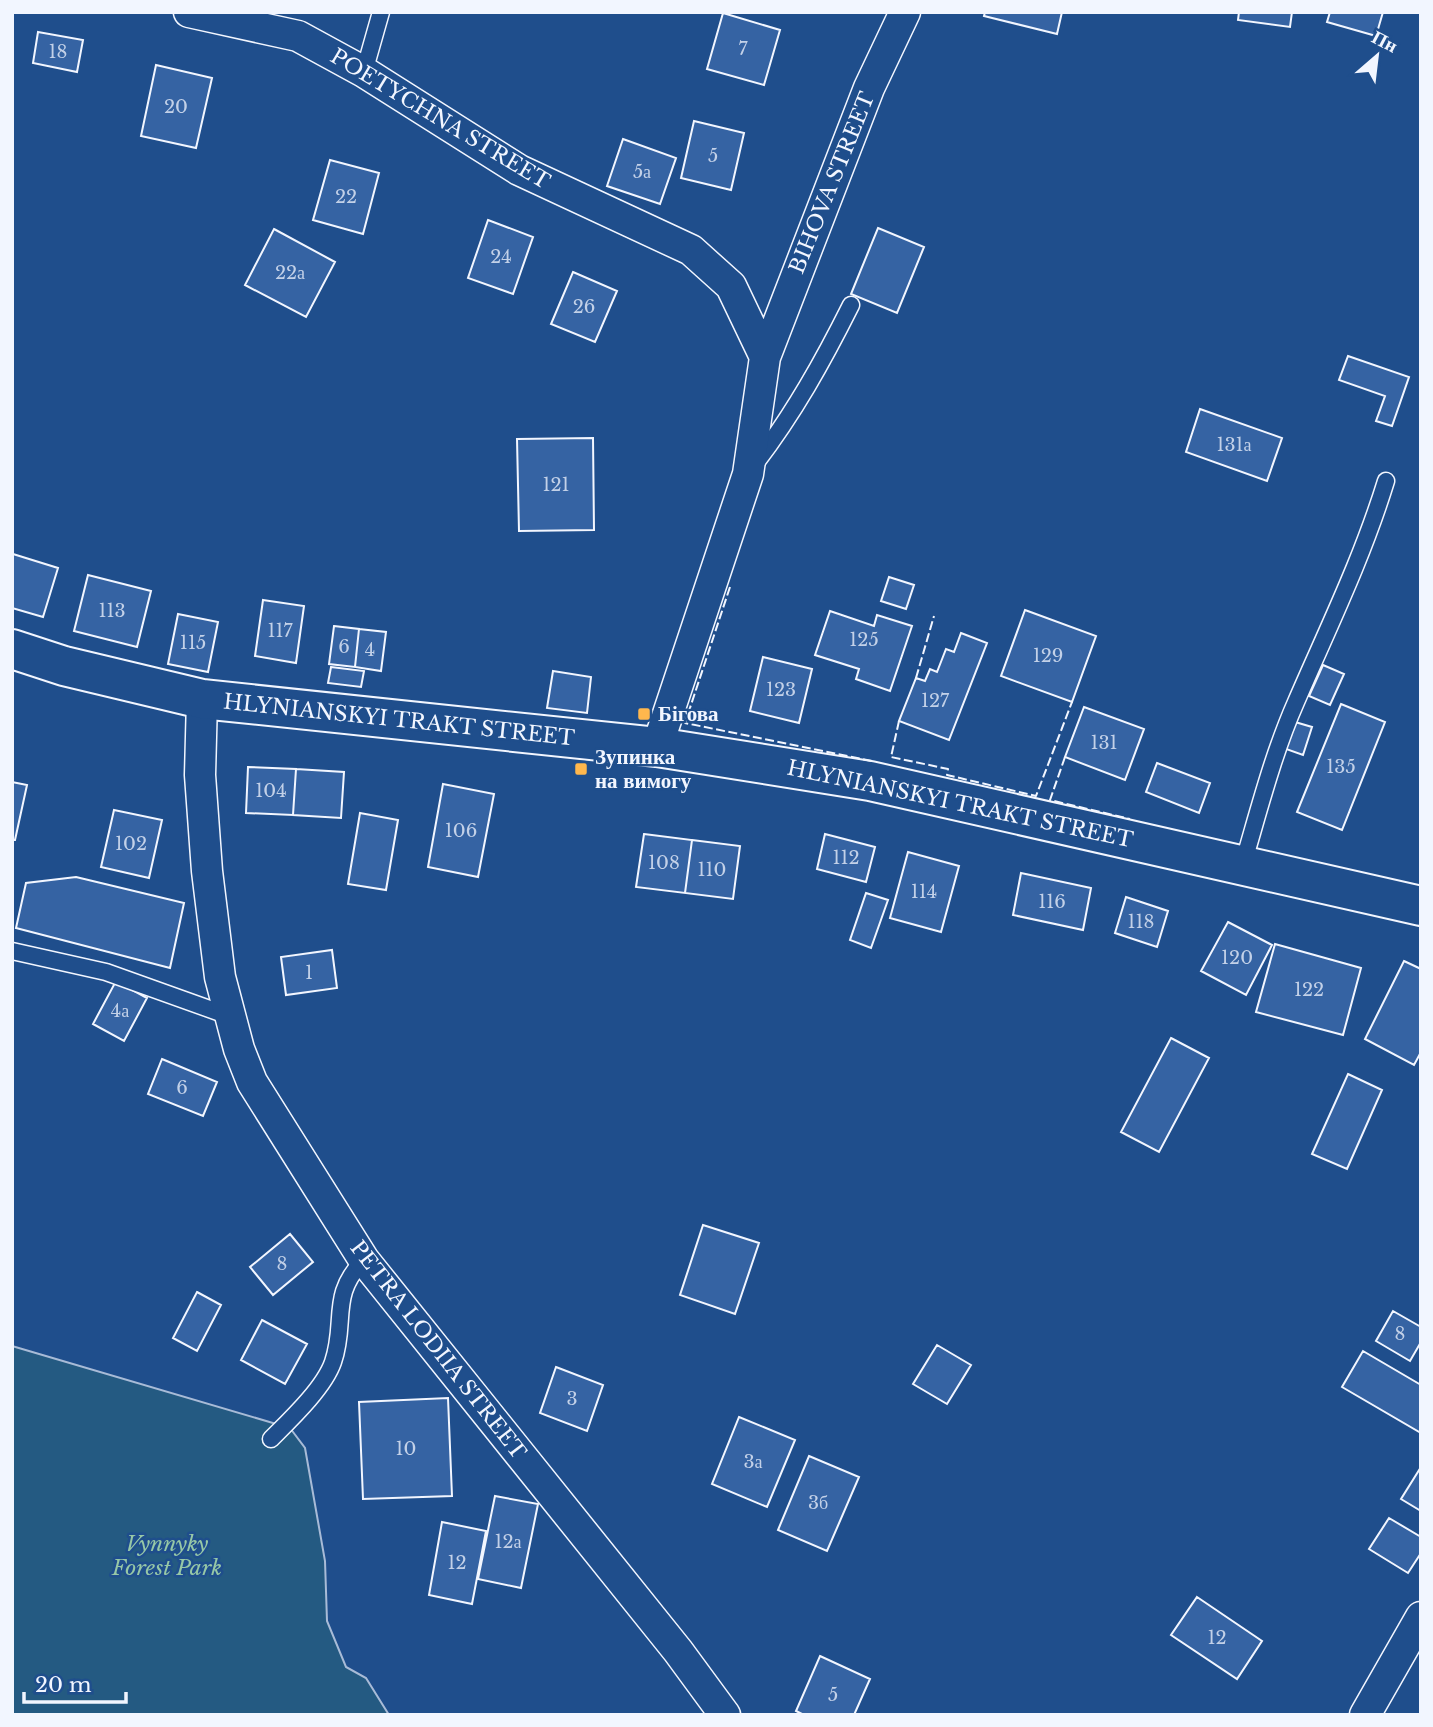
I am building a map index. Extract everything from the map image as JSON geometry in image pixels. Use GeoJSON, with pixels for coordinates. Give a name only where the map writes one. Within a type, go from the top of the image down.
{"type":"FeatureCollection","features":[{"type":"Feature","properties":{"kind":"main road","name":"HLYNIANSKYI TRAKT STREET"},"geometry":{"type":"LineString","coordinates":[[12,649],[64,666],[202,699],[657,747],[870,781],[1421,906]]}},
{"type":"Feature","properties":{"kind":"street","name":"POETYCHNA STREET"},"geometry":{"type":"LineString","coordinates":[[189,12],[298,36],[364,72],[519,170],[691,250],[731,286],[765,356]]}},
{"type":"Feature","properties":{"kind":"street","name":"BIHOVA STREET"},"geometry":{"type":"LineString","coordinates":[[765,356],[869,88],[905,12]]}},
{"type":"Feature","properties":{"kind":"street"},"geometry":{"type":"LineString","coordinates":[[657,747],[748,474],[765,356]]}},
{"type":"Feature","properties":{"kind":"street","name":"PETRA LODIIA STREET"},"geometry":{"type":"LineString","coordinates":[[202,699],[200,775],[206,871],[220,977],[229,1016],[252,1082],[363,1260],[678,1651],[725,1715]]}},
{"type":"Feature","properties":{"kind":"street"},"geometry":{"type":"LineString","coordinates":[[1365,1715],[1421,1617]]}},
{"type":"Feature","properties":{"kind":"lane"},"geometry":{"type":"LineString","coordinates":[[364,72],[381,12]]}},
{"type":"Feature","properties":{"kind":"lane"},"geometry":{"type":"LineString","coordinates":[[748,474],[791,417],[851,305]]}},
{"type":"Feature","properties":{"kind":"lane"},"geometry":{"type":"LineString","coordinates":[[1243,864],[1295,704],[1330,632],[1369,537],[1386,481]]}},
{"type":"Feature","properties":{"kind":"lane"},"geometry":{"type":"LineString","coordinates":[[12,951],[106,972],[229,1016]]}},
{"type":"Feature","properties":{"kind":"lane"},"geometry":{"type":"LineString","coordinates":[[271,1439],[297,1413],[331,1367],[345,1283],[363,1260]]}},
{"type":"Feature","properties":{"kind":"green space","name":"Vynnyky Forest Park"},"geometry":{"type":"Polygon","coordinates":[[[12,1346],[290,1428],[305,1448],[325,1561],[327,1621],[346,1667],[366,1678],[389,1715],[12,1715],[12,1346]]]}},
{"type":"Feature","properties":{"kind":"building"},"geometry":{"type":"Polygon","coordinates":[[[985,12],[1062,12],[1057,34],[984,16],[985,12]]]}},
{"type":"Feature","properties":{"kind":"building"},"geometry":{"type":"Polygon","coordinates":[[[1239,12],[1292,12],[1290,27],[1238,20],[1239,12]]]}},
{"type":"Feature","properties":{"kind":"building"},"geometry":{"type":"Polygon","coordinates":[[[1330,12],[1383,12],[1376,36],[1327,22],[1330,12]]]}},
{"type":"Feature","properties":{"kind":"building"},"geometry":{"type":"Polygon","coordinates":[[[723,13],[780,30],[764,85],[707,69],[723,13]]]}},
{"type":"Feature","properties":{"kind":"building"},"geometry":{"type":"Polygon","coordinates":[[[38,32],[83,40],[77,72],[33,63],[38,32]]]}},
{"type":"Feature","properties":{"kind":"building"},"geometry":{"type":"Polygon","coordinates":[[[156,65],[212,78],[196,148],[141,136],[156,65]]]}},
{"type":"Feature","properties":{"kind":"building"},"geometry":{"type":"Polygon","coordinates":[[[694,121],[744,133],[731,190],[681,178],[694,121]]]}},
{"type":"Feature","properties":{"kind":"building"},"geometry":{"type":"Polygon","coordinates":[[[623,139],[676,158],[660,204],[607,186],[623,139]]]}},
{"type":"Feature","properties":{"kind":"building"},"geometry":{"type":"Polygon","coordinates":[[[330,160],[379,173],[363,234],[313,220],[330,160]]]}},
{"type":"Feature","properties":{"kind":"building"},"geometry":{"type":"Polygon","coordinates":[[[488,220],[533,237],[513,294],[468,278],[488,220]]]}},
{"type":"Feature","properties":{"kind":"building"},"geometry":{"type":"Polygon","coordinates":[[[878,228],[924,247],[897,313],[851,294],[878,228]]]}},
{"type":"Feature","properties":{"kind":"building"},"geometry":{"type":"Polygon","coordinates":[[[274,229],[335,262],[306,317],[245,285],[274,229]]]}},
{"type":"Feature","properties":{"kind":"building"},"geometry":{"type":"Polygon","coordinates":[[[573,272],[617,291],[595,342],[551,324],[573,272]]]}},
{"type":"Feature","properties":{"kind":"building"},"geometry":{"type":"Polygon","coordinates":[[[1348,356],[1409,377],[1392,426],[1376,421],[1385,396],[1339,380],[1348,356]]]}},
{"type":"Feature","properties":{"kind":"building"},"geometry":{"type":"Polygon","coordinates":[[[1200,409],[1282,438],[1267,481],[1186,452],[1200,409]]]}},
{"type":"Feature","properties":{"kind":"building"},"geometry":{"type":"Polygon","coordinates":[[[593,438],[594,530],[519,531],[517,439],[593,438]]]}},
{"type":"Feature","properties":{"kind":"building"},"geometry":{"type":"Polygon","coordinates":[[[13,554],[58,568],[43,617],[12,608],[13,554]]]}},
{"type":"Feature","properties":{"kind":"building"},"geometry":{"type":"Polygon","coordinates":[[[88,575],[151,591],[137,647],[74,631],[88,575]]]}},
{"type":"Feature","properties":{"kind":"building"},"geometry":{"type":"Polygon","coordinates":[[[889,577],[914,585],[906,609],[881,601],[889,577]]]}},
{"type":"Feature","properties":{"kind":"building"},"geometry":{"type":"Polygon","coordinates":[[[263,600],[304,606],[296,663],[255,656],[263,600]]]}},
{"type":"Feature","properties":{"kind":"building"},"geometry":{"type":"Polygon","coordinates":[[[1025,610],[1096,636],[1072,702],[1001,676],[1025,610]]]}},
{"type":"Feature","properties":{"kind":"building"},"geometry":{"type":"Polygon","coordinates":[[[830,611],[874,626],[877,615],[912,626],[890,691],[856,679],[859,669],[815,655],[830,611]]]}},
{"type":"Feature","properties":{"kind":"building"},"geometry":{"type":"Polygon","coordinates":[[[178,614],[218,622],[208,672],[168,664],[178,614]]]}},
{"type":"Feature","properties":{"kind":"building"},"geometry":{"type":"Polygon","coordinates":[[[334,626],[359,629],[355,667],[329,664],[334,626]]]}},
{"type":"Feature","properties":{"kind":"building"},"geometry":{"type":"Polygon","coordinates":[[[359,629],[386,632],[381,671],[355,667],[359,629]]]}},
{"type":"Feature","properties":{"kind":"building"},"geometry":{"type":"Polygon","coordinates":[[[961,633],[987,643],[949,740],[899,721],[916,678],[925,681],[930,669],[937,672],[946,649],[954,652],[961,633]]]}},
{"type":"Feature","properties":{"kind":"building"},"geometry":{"type":"Polygon","coordinates":[[[763,657],[812,669],[799,723],[750,711],[763,657]]]}},
{"type":"Feature","properties":{"kind":"building"},"geometry":{"type":"Polygon","coordinates":[[[1323,665],[1344,674],[1330,705],[1309,696],[1323,665]]]}},
{"type":"Feature","properties":{"kind":"building"},"geometry":{"type":"Polygon","coordinates":[[[331,667],[364,671],[361,687],[328,683],[331,667]]]}},
{"type":"Feature","properties":{"kind":"building"},"geometry":{"type":"Polygon","coordinates":[[[553,671],[591,677],[587,713],[547,708],[553,671]]]}},
{"type":"Feature","properties":{"kind":"building"},"geometry":{"type":"Polygon","coordinates":[[[1341,704],[1385,722],[1342,830],[1297,812],[1341,704]]]}},
{"type":"Feature","properties":{"kind":"building"},"geometry":{"type":"Polygon","coordinates":[[[1084,707],[1144,729],[1125,780],[1065,757],[1084,707]]]}},
{"type":"Feature","properties":{"kind":"building"},"geometry":{"type":"Polygon","coordinates":[[[1295,722],[1312,727],[1303,755],[1286,749],[1295,722]]]}},
{"type":"Feature","properties":{"kind":"building"},"geometry":{"type":"Polygon","coordinates":[[[1157,763],[1210,783],[1199,813],[1146,792],[1157,763]]]}},
{"type":"Feature","properties":{"kind":"building"},"geometry":{"type":"Polygon","coordinates":[[[248,767],[296,769],[293,815],[246,813],[248,767]]]}},
{"type":"Feature","properties":{"kind":"building"},"geometry":{"type":"Polygon","coordinates":[[[296,769],[344,772],[341,818],[293,815],[296,769]]]}},
{"type":"Feature","properties":{"kind":"building"},"geometry":{"type":"Polygon","coordinates":[[[12,782],[27,785],[15,840],[12,840],[12,782]]]}},
{"type":"Feature","properties":{"kind":"building"},"geometry":{"type":"Polygon","coordinates":[[[443,784],[494,794],[478,877],[428,867],[443,784]]]}},
{"type":"Feature","properties":{"kind":"building"},"geometry":{"type":"Polygon","coordinates":[[[114,810],[162,820],[149,878],[101,867],[114,810]]]}},
{"type":"Feature","properties":{"kind":"building"},"geometry":{"type":"Polygon","coordinates":[[[360,813],[398,820],[386,890],[348,884],[360,813]]]}},
{"type":"Feature","properties":{"kind":"building"},"geometry":{"type":"Polygon","coordinates":[[[644,834],[692,840],[685,893],[636,887],[644,834]]]}},
{"type":"Feature","properties":{"kind":"building"},"geometry":{"type":"Polygon","coordinates":[[[825,834],[875,847],[866,882],[817,869],[825,834]]]}},
{"type":"Feature","properties":{"kind":"building"},"geometry":{"type":"Polygon","coordinates":[[[692,840],[740,846],[733,899],[685,893],[692,840]]]}},
{"type":"Feature","properties":{"kind":"building"},"geometry":{"type":"Polygon","coordinates":[[[908,852],[959,866],[941,932],[890,918],[908,852]]]}},
{"type":"Feature","properties":{"kind":"building"},"geometry":{"type":"Polygon","coordinates":[[[1021,873],[1091,888],[1083,930],[1013,915],[1021,873]]]}},
{"type":"Feature","properties":{"kind":"building"},"geometry":{"type":"Polygon","coordinates":[[[76,877],[184,903],[170,968],[16,928],[26,883],[76,877]]]}},
{"type":"Feature","properties":{"kind":"building"},"geometry":{"type":"Polygon","coordinates":[[[866,893],[888,900],[871,948],[850,940],[866,893]]]}},
{"type":"Feature","properties":{"kind":"building"},"geometry":{"type":"Polygon","coordinates":[[[1126,897],[1168,911],[1157,947],[1115,933],[1126,897]]]}},
{"type":"Feature","properties":{"kind":"building"},"geometry":{"type":"Polygon","coordinates":[[[1228,922],[1272,945],[1246,995],[1201,971],[1228,922]]]}},
{"type":"Feature","properties":{"kind":"building"},"geometry":{"type":"Polygon","coordinates":[[[1275,944],[1361,968],[1343,1035],[1256,1012],[1275,944]]]}},
{"type":"Feature","properties":{"kind":"building"},"geometry":{"type":"Polygon","coordinates":[[[332,950],[337,988],[286,995],[281,957],[332,950]]]}},
{"type":"Feature","properties":{"kind":"building"},"geometry":{"type":"Polygon","coordinates":[[[1404,961],[1421,969],[1421,1052],[1414,1065],[1365,1039],[1404,961]]]}},
{"type":"Feature","properties":{"kind":"building"},"geometry":{"type":"Polygon","coordinates":[[[116,981],[147,998],[124,1041],[93,1024],[116,981]]]}},
{"type":"Feature","properties":{"kind":"building"},"geometry":{"type":"Polygon","coordinates":[[[1171,1038],[1209,1058],[1159,1152],[1121,1132],[1171,1038]]]}},
{"type":"Feature","properties":{"kind":"building"},"geometry":{"type":"Polygon","coordinates":[[[162,1059],[217,1082],[203,1116],[148,1094],[162,1059]]]}},
{"type":"Feature","properties":{"kind":"building"},"geometry":{"type":"Polygon","coordinates":[[[1348,1074],[1382,1090],[1347,1169],[1312,1154],[1348,1074]]]}},
{"type":"Feature","properties":{"kind":"building"},"geometry":{"type":"Polygon","coordinates":[[[703,1225],[759,1243],[735,1314],[680,1295],[703,1225]]]}},
{"type":"Feature","properties":{"kind":"building"},"geometry":{"type":"Polygon","coordinates":[[[290,1234],[313,1262],[273,1295],[250,1267],[290,1234]]]}},
{"type":"Feature","properties":{"kind":"building"},"geometry":{"type":"Polygon","coordinates":[[[197,1292],[221,1305],[197,1351],[173,1338],[197,1292]]]}},
{"type":"Feature","properties":{"kind":"building"},"geometry":{"type":"Polygon","coordinates":[[[1393,1311],[1421,1327],[1421,1342],[1410,1361],[1376,1341],[1393,1311]]]}},
{"type":"Feature","properties":{"kind":"building"},"geometry":{"type":"Polygon","coordinates":[[[262,1320],[307,1344],[285,1384],[241,1360],[262,1320]]]}},
{"type":"Feature","properties":{"kind":"building"},"geometry":{"type":"Polygon","coordinates":[[[937,1345],[971,1365],[947,1404],[913,1384],[937,1345]]]}},
{"type":"Feature","properties":{"kind":"building"},"geometry":{"type":"Polygon","coordinates":[[[1363,1351],[1421,1385],[1421,1433],[1342,1387],[1363,1351]]]}},
{"type":"Feature","properties":{"kind":"building"},"geometry":{"type":"Polygon","coordinates":[[[556,1367],[603,1385],[587,1431],[540,1413],[556,1367]]]}},
{"type":"Feature","properties":{"kind":"building"},"geometry":{"type":"Polygon","coordinates":[[[448,1398],[452,1496],[363,1499],[359,1402],[448,1398]]]}},
{"type":"Feature","properties":{"kind":"building"},"geometry":{"type":"Polygon","coordinates":[[[739,1417],[795,1440],[767,1507],[712,1484],[739,1417]]]}},
{"type":"Feature","properties":{"kind":"building"},"geometry":{"type":"Polygon","coordinates":[[[809,1456],[859,1477],[827,1551],[778,1530],[809,1456]]]}},
{"type":"Feature","properties":{"kind":"building"},"geometry":{"type":"Polygon","coordinates":[[[1421,1467],[1421,1511],[1401,1499],[1421,1467]]]}},
{"type":"Feature","properties":{"kind":"building"},"geometry":{"type":"Polygon","coordinates":[[[495,1496],[538,1504],[521,1588],[478,1579],[495,1496]]]}},
{"type":"Feature","properties":{"kind":"building"},"geometry":{"type":"Polygon","coordinates":[[[1389,1518],[1421,1537],[1421,1553],[1408,1573],[1369,1549],[1389,1518]]]}},
{"type":"Feature","properties":{"kind":"building"},"geometry":{"type":"Polygon","coordinates":[[[442,1522],[486,1531],[472,1604],[429,1595],[442,1522]]]}},
{"type":"Feature","properties":{"kind":"building"},"geometry":{"type":"Polygon","coordinates":[[[1197,1597],[1262,1641],[1237,1679],[1171,1635],[1197,1597]]]}},
{"type":"Feature","properties":{"kind":"building"},"geometry":{"type":"Polygon","coordinates":[[[820,1656],[870,1679],[854,1715],[804,1715],[796,1711],[820,1656]]]}},
{"type":"Feature","properties":{"kind":"fence"},"geometry":{"type":"LineString","coordinates":[[730,587],[685,723],[872,761]]}},
{"type":"Feature","properties":{"kind":"fence"},"geometry":{"type":"LineString","coordinates":[[916,678],[934,616]]}},
{"type":"Feature","properties":{"kind":"fence"},"geometry":{"type":"LineString","coordinates":[[899,721],[891,757],[948,769],[947,775],[1036,796],[1072,702]]}},
{"type":"Feature","properties":{"kind":"fence"},"geometry":{"type":"LineString","coordinates":[[1065,757],[1050,800],[1130,819]]}},
{"type":"Feature","properties":{"kind":"place","name":"Бігова"},"geometry":{"type":"Point","coordinates":[644,714]}},
{"type":"Feature","properties":{"kind":"place","name":"Зупинка на вимогу"},"geometry":{"type":"Point","coordinates":[581,769]}}]}
